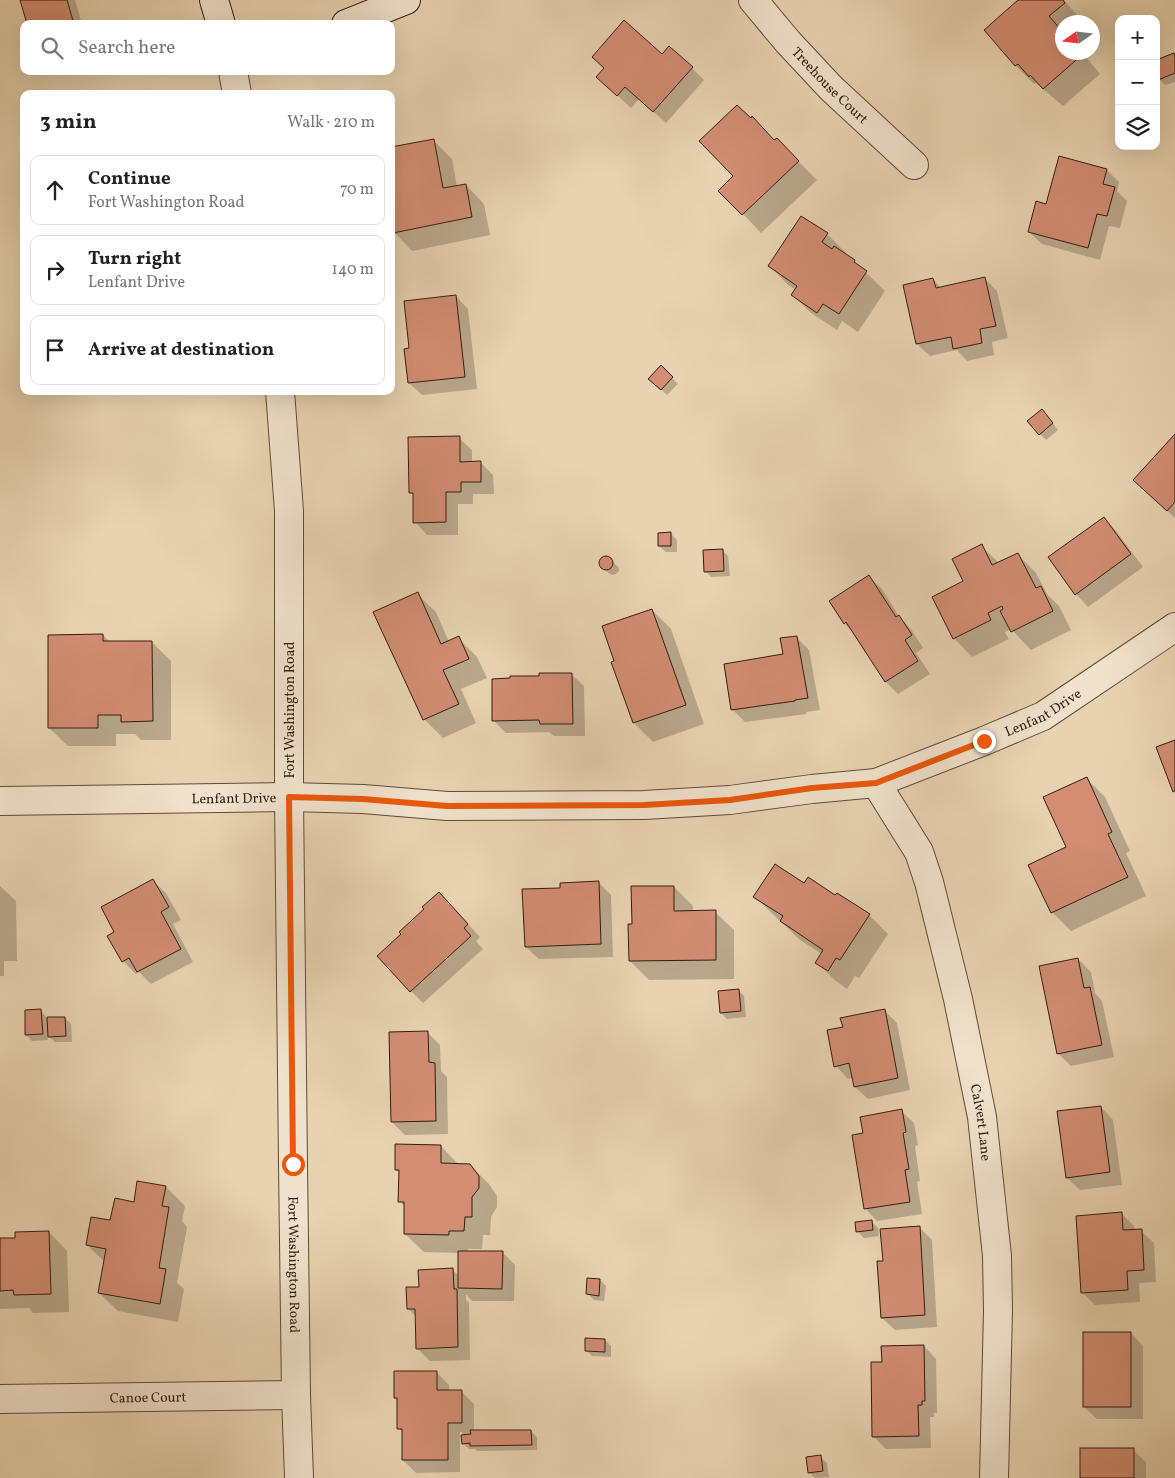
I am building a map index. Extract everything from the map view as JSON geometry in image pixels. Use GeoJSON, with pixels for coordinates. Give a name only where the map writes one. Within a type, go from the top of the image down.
{"type":"FeatureCollection","features":[{"type":"Feature","properties":{"kind":"street"},"geometry":{"type":"LineString","coordinates":[[214,0],[220,20]]}},
{"type":"Feature","properties":{"kind":"street"},"geometry":{"type":"LineString","coordinates":[[356,20],[406,0]]}},
{"type":"Feature","properties":{"kind":"street","name":"Treehouse Court"},"geometry":{"type":"LineString","coordinates":[[754,0],[788,42],[831,88],[914,165]]}},
{"type":"Feature","properties":{"kind":"street"},"geometry":{"type":"LineString","coordinates":[[234,75],[236,90]]}},
{"type":"Feature","properties":{"kind":"street","name":"Fort Washington Road"},"geometry":{"type":"LineString","coordinates":[[280,395],[289,511],[289,797],[296,1395],[299,1478]]}},
{"type":"Feature","properties":{"kind":"street","name":"Lenfant Drive"},"geometry":{"type":"LineString","coordinates":[[0,801],[289,797],[363,799],[447,806],[644,805],[730,800],[812,788],[876,783],[1043,716],[1175,627]]}},
{"type":"Feature","properties":{"kind":"street","name":"Calvert Lane"},"geometry":{"type":"LineString","coordinates":[[876,783],[919,852],[929,882],[958,999],[982,1117],[997,1256],[998,1349],[994,1478]]}},
{"type":"Feature","properties":{"kind":"street","name":"Canoe Court"},"geometry":{"type":"LineString","coordinates":[[0,1399],[296,1395]]}},
{"type":"Feature","properties":{"kind":"building"},"geometry":{"type":"Polygon","coordinates":[[[20,0],[67,0],[73,20],[26,20],[20,0]]]}},
{"type":"Feature","properties":{"kind":"building"},"geometry":{"type":"Polygon","coordinates":[[[1018,0],[1063,0],[1065,3],[1049,16],[1055,23],[1055,60],[1076,60],[1043,89],[1018,64],[1015,66],[984,30],[1018,0]]]}},
{"type":"Feature","properties":{"kind":"building"},"geometry":{"type":"Polygon","coordinates":[[[624,20],[662,54],[669,46],[693,67],[653,112],[625,87],[617,96],[596,77],[604,68],[592,57],[624,20]]]}},
{"type":"Feature","properties":{"kind":"building"},"geometry":{"type":"Polygon","coordinates":[[[1174,53],[1175,73],[1160,79],[1160,58],[1174,53]]]}},
{"type":"Feature","properties":{"kind":"building"},"geometry":{"type":"Polygon","coordinates":[[[737,105],[751,118],[752,116],[774,140],[777,138],[799,161],[742,215],[718,191],[733,176],[699,141],[737,105]]]}},
{"type":"Feature","properties":{"kind":"building"},"geometry":{"type":"Polygon","coordinates":[[[434,139],[443,188],[466,184],[472,217],[395,233],[395,146],[434,139]]]}},
{"type":"Feature","properties":{"kind":"building"},"geometry":{"type":"Polygon","coordinates":[[[1059,156],[1107,169],[1103,184],[1115,187],[1107,216],[1097,214],[1088,248],[1028,232],[1036,201],[1046,204],[1059,156]]]}},
{"type":"Feature","properties":{"kind":"building"},"geometry":{"type":"Polygon","coordinates":[[[801,216],[828,233],[822,242],[832,249],[834,246],[855,260],[854,262],[867,271],[839,314],[823,304],[817,313],[791,295],[797,286],[768,266],[801,216]]]}},
{"type":"Feature","properties":{"kind":"building"},"geometry":{"type":"Polygon","coordinates":[[[985,277],[996,326],[980,329],[982,343],[953,349],[951,337],[916,344],[903,285],[933,278],[936,288],[985,277]]]}},
{"type":"Feature","properties":{"kind":"building"},"geometry":{"type":"Polygon","coordinates":[[[456,295],[465,377],[408,383],[404,349],[409,348],[404,301],[456,295]]]}},
{"type":"Feature","properties":{"kind":"building"},"geometry":{"type":"Polygon","coordinates":[[[661,365],[673,377],[661,390],[648,379],[661,365]]]}},
{"type":"Feature","properties":{"kind":"building"},"geometry":{"type":"Polygon","coordinates":[[[1042,409],[1053,423],[1039,435],[1027,421],[1042,409]]]}},
{"type":"Feature","properties":{"kind":"building"},"geometry":{"type":"Polygon","coordinates":[[[1175,434],[1175,502],[1167,511],[1133,480],[1175,434]]]}},
{"type":"Feature","properties":{"kind":"building"},"geometry":{"type":"Polygon","coordinates":[[[460,436],[460,462],[481,461],[481,482],[461,482],[461,492],[446,492],[446,522],[413,523],[413,493],[409,493],[408,437],[460,436]]]}},
{"type":"Feature","properties":{"kind":"building"},"geometry":{"type":"Polygon","coordinates":[[[1104,517],[1131,554],[1075,595],[1048,557],[1104,517]]]}},
{"type":"Feature","properties":{"kind":"building"},"geometry":{"type":"Polygon","coordinates":[[[671,532],[671,546],[658,546],[658,533],[671,532]]]}},
{"type":"Feature","properties":{"kind":"building"},"geometry":{"type":"Polygon","coordinates":[[[982,544],[992,565],[1018,553],[1036,588],[1041,586],[1053,611],[1011,632],[1000,611],[1003,609],[1002,606],[988,613],[991,620],[953,639],[932,597],[963,581],[952,559],[982,544]]]}},
{"type":"Feature","properties":{"kind":"building"},"geometry":{"type":"Polygon","coordinates":[[[723,549],[724,571],[704,572],[703,550],[723,549]]]}},
{"type":"Feature","properties":{"kind":"building"},"geometry":{"type":"Polygon","coordinates":[[[606,556],[611,558],[613,563],[611,568],[606,570],[601,568],[599,563],[601,558],[606,556]]]}},
{"type":"Feature","properties":{"kind":"building"},"geometry":{"type":"Polygon","coordinates":[[[869,575],[896,617],[899,615],[912,635],[905,640],[918,661],[885,682],[846,622],[844,624],[829,601],[869,575]]]}},
{"type":"Feature","properties":{"kind":"building"},"geometry":{"type":"Polygon","coordinates":[[[418,592],[441,644],[459,636],[469,659],[443,670],[459,704],[423,720],[373,612],[418,592]]]}},
{"type":"Feature","properties":{"kind":"building"},"geometry":{"type":"Polygon","coordinates":[[[652,609],[686,705],[633,723],[611,662],[614,661],[602,626],[652,609]]]}},
{"type":"Feature","properties":{"kind":"building"},"geometry":{"type":"Polygon","coordinates":[[[103,634],[103,641],[152,641],[153,721],[121,722],[121,715],[98,715],[98,728],[48,728],[48,635],[103,634]]]}},
{"type":"Feature","properties":{"kind":"building"},"geometry":{"type":"Polygon","coordinates":[[[797,636],[808,698],[731,710],[724,664],[783,654],[780,638],[797,636]]]}},
{"type":"Feature","properties":{"kind":"building"},"geometry":{"type":"Polygon","coordinates":[[[539,673],[572,673],[573,724],[540,724],[539,720],[492,721],[492,679],[510,678],[510,676],[539,676],[539,673]]]}},
{"type":"Feature","properties":{"kind":"building"},"geometry":{"type":"Polygon","coordinates":[[[1175,740],[1175,791],[1173,792],[1156,747],[1175,740]]]}},
{"type":"Feature","properties":{"kind":"building"},"geometry":{"type":"Polygon","coordinates":[[[1087,777],[1112,832],[1108,834],[1128,877],[1051,913],[1028,865],[1066,847],[1043,797],[1087,777]]]}},
{"type":"Feature","properties":{"kind":"building"},"geometry":{"type":"Polygon","coordinates":[[[775,864],[804,883],[808,877],[835,895],[837,893],[870,914],[840,960],[836,958],[828,971],[815,963],[823,950],[780,921],[783,916],[753,897],[775,864]]]}},
{"type":"Feature","properties":{"kind":"building"},"geometry":{"type":"Polygon","coordinates":[[[153,879],[169,907],[161,912],[181,949],[137,972],[129,958],[122,962],[107,936],[114,932],[101,907],[153,879]]]}},
{"type":"Feature","properties":{"kind":"building"},"geometry":{"type":"Polygon","coordinates":[[[599,881],[601,944],[525,947],[522,889],[560,888],[560,883],[599,881]]]}},
{"type":"Feature","properties":{"kind":"building"},"geometry":{"type":"Polygon","coordinates":[[[631,886],[674,886],[674,911],[716,910],[716,960],[629,961],[628,924],[632,924],[631,886]]]}},
{"type":"Feature","properties":{"kind":"building"},"geometry":{"type":"Polygon","coordinates":[[[439,892],[468,924],[464,928],[471,936],[410,992],[377,956],[401,934],[399,932],[439,892]]]}},
{"type":"Feature","properties":{"kind":"building"},"geometry":{"type":"Polygon","coordinates":[[[1078,958],[1084,988],[1090,987],[1102,1045],[1057,1054],[1039,966],[1078,958]]]}},
{"type":"Feature","properties":{"kind":"building"},"geometry":{"type":"Polygon","coordinates":[[[739,989],[741,1011],[720,1013],[718,991],[739,989]]]}},
{"type":"Feature","properties":{"kind":"building"},"geometry":{"type":"Polygon","coordinates":[[[41,1009],[43,1034],[25,1035],[25,1010],[41,1009]]]}},
{"type":"Feature","properties":{"kind":"building"},"geometry":{"type":"Polygon","coordinates":[[[885,1009],[898,1078],[854,1087],[849,1063],[834,1067],[827,1030],[843,1027],[840,1018],[885,1009]]]}},
{"type":"Feature","properties":{"kind":"building"},"geometry":{"type":"Polygon","coordinates":[[[47,1017],[65,1017],[66,1036],[48,1037],[47,1017]]]}},
{"type":"Feature","properties":{"kind":"building"},"geometry":{"type":"Polygon","coordinates":[[[428,1031],[429,1062],[435,1063],[436,1121],[391,1122],[389,1032],[428,1031]]]}},
{"type":"Feature","properties":{"kind":"building"},"geometry":{"type":"Polygon","coordinates":[[[1101,1106],[1110,1172],[1066,1178],[1057,1111],[1101,1106]]]}},
{"type":"Feature","properties":{"kind":"building"},"geometry":{"type":"Polygon","coordinates":[[[902,1109],[906,1132],[903,1133],[909,1169],[905,1170],[910,1202],[864,1209],[852,1135],[863,1133],[860,1117],[902,1109]]]}},
{"type":"Feature","properties":{"kind":"building"},"geometry":{"type":"Polygon","coordinates":[[[395,1144],[441,1145],[441,1163],[470,1164],[479,1176],[479,1188],[472,1197],[472,1217],[465,1217],[464,1231],[449,1231],[449,1235],[404,1234],[404,1202],[398,1202],[399,1170],[395,1170],[395,1144]]]}},
{"type":"Feature","properties":{"kind":"building"},"geometry":{"type":"Polygon","coordinates":[[[137,1181],[166,1186],[162,1206],[169,1207],[159,1268],[166,1269],[160,1304],[98,1293],[106,1249],[86,1245],[91,1217],[110,1220],[115,1198],[134,1202],[137,1181]]]}},
{"type":"Feature","properties":{"kind":"building"},"geometry":{"type":"Polygon","coordinates":[[[1122,1212],[1123,1230],[1142,1229],[1144,1270],[1127,1271],[1128,1290],[1081,1293],[1076,1216],[1122,1212]]]}},
{"type":"Feature","properties":{"kind":"building"},"geometry":{"type":"Polygon","coordinates":[[[872,1220],[873,1230],[856,1232],[855,1222],[872,1220]]]}},
{"type":"Feature","properties":{"kind":"building"},"geometry":{"type":"Polygon","coordinates":[[[920,1226],[925,1315],[881,1318],[877,1261],[883,1261],[880,1229],[920,1226]]]}},
{"type":"Feature","properties":{"kind":"building"},"geometry":{"type":"Polygon","coordinates":[[[49,1231],[51,1294],[14,1295],[13,1290],[0,1291],[0,1238],[15,1238],[15,1232],[49,1231]]]}},
{"type":"Feature","properties":{"kind":"building"},"geometry":{"type":"Polygon","coordinates":[[[458,1251],[503,1251],[502,1289],[458,1288],[458,1251]]]}},
{"type":"Feature","properties":{"kind":"building"},"geometry":{"type":"Polygon","coordinates":[[[453,1268],[454,1289],[457,1289],[458,1347],[416,1349],[415,1309],[407,1309],[406,1287],[419,1287],[418,1270],[453,1268]]]}},
{"type":"Feature","properties":{"kind":"building"},"geometry":{"type":"Polygon","coordinates":[[[587,1278],[600,1279],[599,1296],[586,1294],[587,1278]]]}},
{"type":"Feature","properties":{"kind":"building"},"geometry":{"type":"Polygon","coordinates":[[[1083,1332],[1131,1332],[1131,1407],[1083,1407],[1083,1332]]]}},
{"type":"Feature","properties":{"kind":"building"},"geometry":{"type":"Polygon","coordinates":[[[585,1338],[605,1339],[605,1352],[585,1351],[585,1338]]]}},
{"type":"Feature","properties":{"kind":"building"},"geometry":{"type":"Polygon","coordinates":[[[924,1345],[925,1401],[922,1401],[922,1405],[918,1405],[919,1436],[872,1437],[871,1362],[882,1362],[881,1346],[924,1345]]]}},
{"type":"Feature","properties":{"kind":"building"},"geometry":{"type":"Polygon","coordinates":[[[394,1371],[437,1371],[437,1390],[462,1390],[462,1423],[448,1423],[448,1460],[402,1460],[402,1429],[397,1429],[397,1398],[394,1398],[394,1371]]]}},
{"type":"Feature","properties":{"kind":"building"},"geometry":{"type":"Polygon","coordinates":[[[470,1430],[531,1430],[532,1445],[470,1446],[470,1443],[462,1444],[461,1435],[471,1434],[470,1430]]]}},
{"type":"Feature","properties":{"kind":"building"},"geometry":{"type":"Polygon","coordinates":[[[1080,1448],[1134,1448],[1134,1478],[1080,1478],[1080,1448]]]}},
{"type":"Feature","properties":{"kind":"building"},"geometry":{"type":"Polygon","coordinates":[[[821,1455],[823,1471],[808,1473],[806,1457],[821,1455]]]}},
{"type":"Feature","properties":{"kind":"route"},"geometry":{"type":"LineString","coordinates":[[293,1164],[289,797],[363,799],[447,806],[644,805],[730,800],[812,788],[876,783],[984,741]]}}]}
